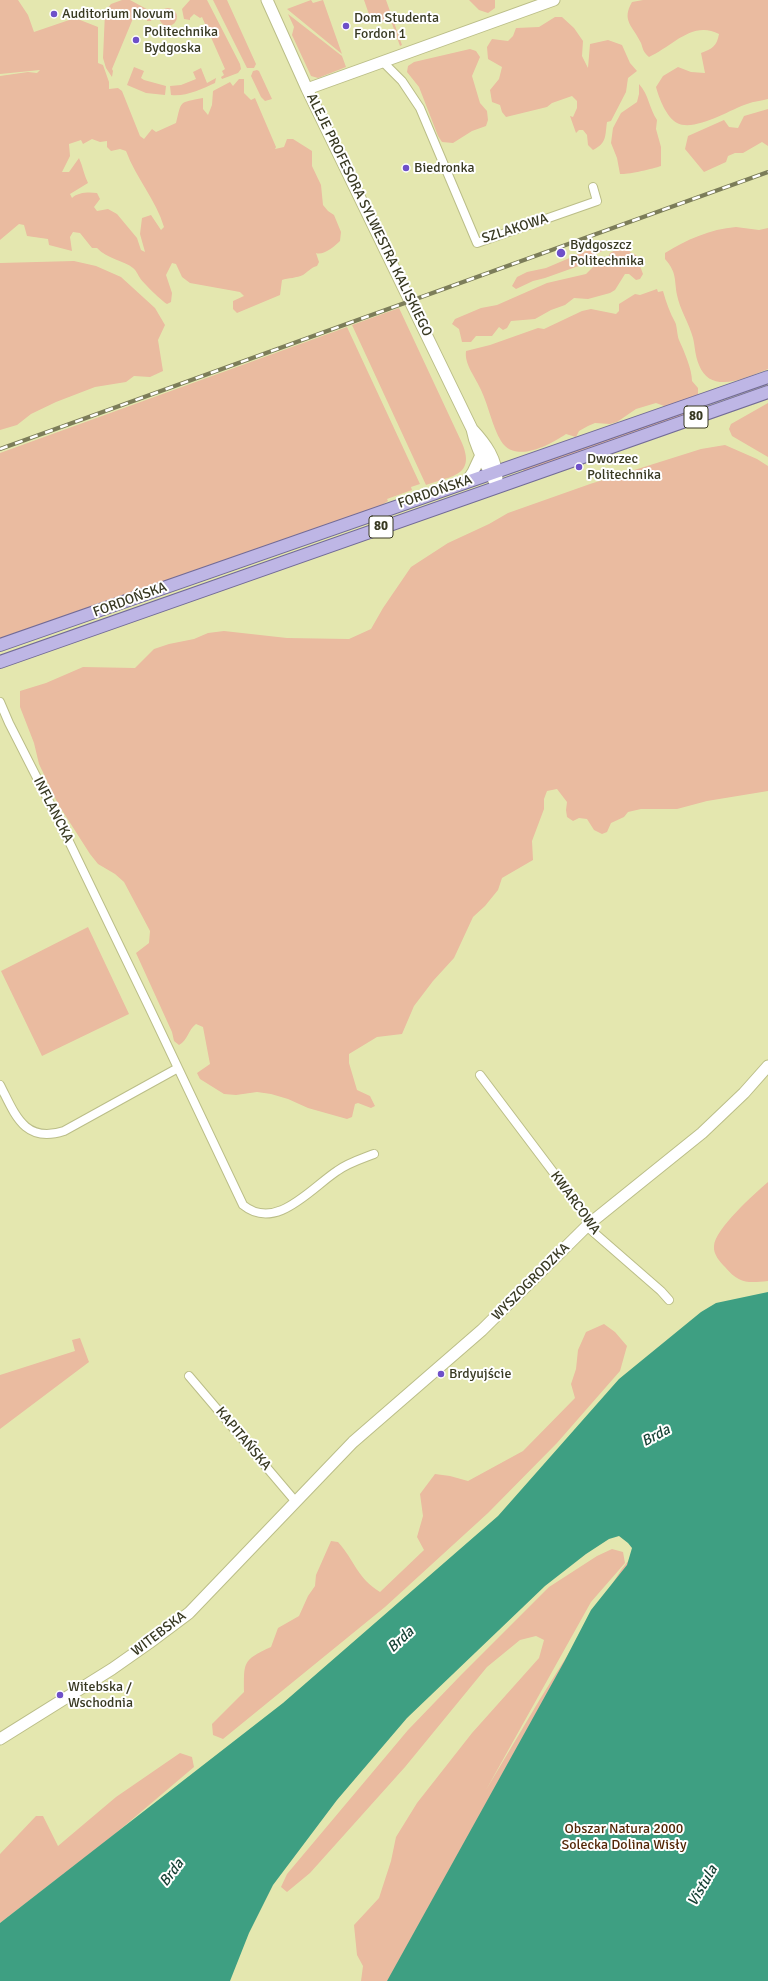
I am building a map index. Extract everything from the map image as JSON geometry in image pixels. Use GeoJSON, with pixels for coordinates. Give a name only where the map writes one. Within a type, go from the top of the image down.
{"type":"FeatureCollection","features":[{"type":"Feature","properties":{"kind":"main road","name":"FORDOŃSKA"},"geometry":{"type":"LineString","coordinates":[[0,645],[768,377]]}},
{"type":"Feature","properties":{"kind":"main road","name":"FORDOŃSKA"},"geometry":{"type":"LineString","coordinates":[[0,662],[497,486],[768,392]]}},
{"type":"Feature","properties":{"kind":"street","name":"ALEJE PROFESORA SYLWESTRA KALISKIEGO"},"geometry":{"type":"LineString","coordinates":[[267,0],[307,89],[472,429],[484,442],[497,486]]}},
{"type":"Feature","properties":{"kind":"street"},"geometry":{"type":"LineString","coordinates":[[307,89],[554,0]]}},
{"type":"Feature","properties":{"kind":"street","name":"SZLAKOWA"},"geometry":{"type":"LineString","coordinates":[[383,62],[402,81],[420,108],[477,243],[597,200],[592,187]]}},
{"type":"Feature","properties":{"kind":"street","name":"ALEJE PROFESORA SYLWESTRA KALISKIEGO"},"geometry":{"type":"LineString","coordinates":[[472,429],[474,444],[480,457],[494,472]]}},
{"type":"Feature","properties":{"kind":"street"},"geometry":{"type":"LineString","coordinates":[[467,482],[480,457]]}},
{"type":"Feature","properties":{"kind":"street","name":"INFLANCKA"},"geometry":{"type":"LineString","coordinates":[[0,702],[9,723],[96,897],[239,1199],[249,1210],[264,1214],[284,1210],[337,1170],[352,1162],[374,1154]]}},
{"type":"Feature","properties":{"kind":"street","name":"INFLANCKA"},"geometry":{"type":"LineString","coordinates":[[0,715],[9,723]]}},
{"type":"Feature","properties":{"kind":"street","name":"WYSZOGRODZKA"},"geometry":{"type":"LineString","coordinates":[[296,1502],[353,1442],[482,1330],[589,1224],[702,1133],[744,1093],[768,1066]]}},
{"type":"Feature","properties":{"kind":"street"},"geometry":{"type":"LineString","coordinates":[[0,1084],[13,1111],[24,1126],[39,1135],[51,1135],[64,1131],[178,1068]]}},
{"type":"Feature","properties":{"kind":"street","name":"KWARCOWA"},"geometry":{"type":"LineString","coordinates":[[479,1078],[584,1213],[591,1230],[661,1291],[669,1300]]}},
{"type":"Feature","properties":{"kind":"street","name":"KAPITAŃSKA"},"geometry":{"type":"LineString","coordinates":[[189,1376],[296,1502]]}},
{"type":"Feature","properties":{"kind":"street","name":"WITEBSKA"},"geometry":{"type":"LineString","coordinates":[[0,1739],[112,1669],[176,1623],[201,1602],[296,1502]]}},
{"type":"Feature","properties":{"kind":"green space"},"geometry":{"type":"Polygon","coordinates":[[[0,0],[18,0],[28,15],[34,32],[75,18],[98,27],[98,63],[103,65],[109,82],[109,89],[118,88],[122,91],[140,136],[144,139],[152,129],[156,132],[176,123],[179,110],[185,102],[203,98],[203,109],[208,115],[212,105],[213,91],[230,82],[233,86],[239,79],[244,79],[244,93],[251,100],[255,98],[276,147],[275,149],[284,147],[287,139],[293,139],[312,151],[312,166],[321,185],[323,205],[334,215],[341,232],[340,241],[325,252],[319,254],[316,253],[319,262],[317,266],[301,276],[282,280],[280,295],[237,313],[233,309],[233,301],[244,296],[240,292],[190,283],[182,277],[176,264],[172,263],[166,275],[172,293],[171,302],[167,304],[145,284],[134,269],[125,263],[106,255],[97,248],[92,248],[80,233],[73,232],[70,237],[72,251],[49,245],[48,239],[27,236],[24,225],[19,224],[0,240],[0,76],[28,72],[37,73],[40,70],[0,74],[0,0]],[[92,139],[83,144],[81,140],[69,144],[70,156],[62,172],[69,172],[79,158],[88,183],[70,194],[72,198],[80,194],[97,193],[100,199],[94,207],[97,211],[108,209],[117,214],[137,238],[141,250],[145,252],[140,234],[142,218],[151,215],[161,230],[164,227],[160,217],[126,151],[120,149],[111,151],[107,147],[107,141],[100,142],[92,139]]]}},
{"type":"Feature","properties":{"kind":"green space"},"geometry":{"type":"Polygon","coordinates":[[[122,0],[130,0],[154,13],[151,21],[147,21],[147,16],[140,15],[136,18],[134,16],[112,69],[112,77],[106,68],[103,58],[105,12],[111,4],[122,0]]]}},
{"type":"Feature","properties":{"kind":"green space"},"geometry":{"type":"Polygon","coordinates":[[[190,0],[207,0],[240,64],[241,69],[238,73],[222,79],[221,77],[224,75],[222,71],[225,69],[202,17],[200,18],[194,14],[190,20],[184,19],[182,9],[190,0]]]}},
{"type":"Feature","properties":{"kind":"green space"},"geometry":{"type":"Polygon","coordinates":[[[213,0],[227,0],[256,64],[254,68],[247,68],[213,0]]]}},
{"type":"Feature","properties":{"kind":"green space"},"geometry":{"type":"Polygon","coordinates":[[[311,0],[313,3],[323,0],[342,54],[287,9],[311,0]]]}},
{"type":"Feature","properties":{"kind":"green space"},"geometry":{"type":"Polygon","coordinates":[[[364,0],[386,0],[402,45],[400,46],[390,18],[375,24],[372,23],[364,0]]]}},
{"type":"Feature","properties":{"kind":"green space"},"geometry":{"type":"Polygon","coordinates":[[[469,0],[495,0],[495,8],[488,13],[479,10],[469,0]]]}},
{"type":"Feature","properties":{"kind":"green space"},"geometry":{"type":"Polygon","coordinates":[[[643,0],[768,0],[768,99],[750,103],[702,123],[693,125],[684,125],[673,120],[664,107],[656,87],[663,76],[678,67],[691,72],[705,73],[701,53],[713,46],[717,41],[719,34],[700,30],[691,32],[649,57],[644,52],[641,43],[628,19],[629,9],[632,2],[643,0]]]}},
{"type":"Feature","properties":{"kind":"green space"},"geometry":{"type":"Polygon","coordinates":[[[168,8],[174,11],[177,17],[174,23],[168,26],[162,23],[159,17],[162,11],[168,8]]]}},
{"type":"Feature","properties":{"kind":"green space"},"geometry":{"type":"Polygon","coordinates":[[[288,14],[342,56],[346,67],[318,78],[311,76],[292,35],[294,27],[288,14]]]}},
{"type":"Feature","properties":{"kind":"green space"},"geometry":{"type":"Polygon","coordinates":[[[555,17],[562,17],[574,28],[583,41],[582,56],[588,68],[590,44],[608,40],[622,45],[630,63],[637,71],[628,78],[626,92],[611,121],[607,122],[603,142],[593,150],[588,145],[587,135],[583,130],[579,130],[576,133],[570,116],[573,117],[577,108],[577,101],[572,96],[552,103],[547,107],[506,117],[502,112],[500,105],[492,102],[490,90],[499,79],[502,67],[488,59],[487,47],[492,39],[508,41],[513,36],[516,28],[539,27],[555,17]]]}},
{"type":"Feature","properties":{"kind":"green space"},"geometry":{"type":"Polygon","coordinates":[[[470,49],[476,51],[480,57],[472,76],[480,103],[487,111],[488,120],[486,126],[472,131],[453,143],[442,142],[438,136],[419,87],[407,72],[408,66],[414,62],[470,49]]]}},
{"type":"Feature","properties":{"kind":"green space"},"geometry":{"type":"Polygon","coordinates":[[[134,67],[144,71],[141,78],[144,80],[166,86],[165,95],[146,93],[127,85],[134,67]]]}},
{"type":"Feature","properties":{"kind":"green space"},"geometry":{"type":"Polygon","coordinates":[[[201,68],[207,83],[216,78],[215,83],[188,94],[171,95],[170,86],[181,85],[196,79],[193,72],[201,68]]]}},
{"type":"Feature","properties":{"kind":"green space"},"geometry":{"type":"Polygon","coordinates":[[[253,71],[259,71],[272,99],[265,101],[261,97],[251,76],[253,71]]]}},
{"type":"Feature","properties":{"kind":"green space"},"geometry":{"type":"Polygon","coordinates":[[[639,84],[645,93],[657,120],[656,129],[661,147],[661,166],[634,173],[620,174],[617,158],[611,143],[613,128],[621,113],[637,102],[639,84]]]}},
{"type":"Feature","properties":{"kind":"green space"},"geometry":{"type":"Polygon","coordinates":[[[768,109],[768,146],[762,142],[743,153],[735,153],[728,156],[726,162],[704,172],[685,149],[688,136],[724,120],[729,127],[738,128],[744,116],[768,109]]]}},
{"type":"Feature","properties":{"kind":"green space"},"geometry":{"type":"Polygon","coordinates":[[[736,227],[759,230],[768,228],[768,369],[730,382],[721,382],[712,380],[705,374],[699,365],[694,341],[678,301],[672,268],[665,259],[665,253],[699,236],[717,230],[736,227]]]}},
{"type":"Feature","properties":{"kind":"green space"},"geometry":{"type":"Polygon","coordinates":[[[614,242],[614,246],[595,255],[587,263],[533,281],[516,289],[512,286],[517,277],[527,272],[546,268],[600,245],[614,242]]]}},
{"type":"Feature","properties":{"kind":"green space"},"geometry":{"type":"Polygon","coordinates":[[[623,246],[628,247],[630,252],[636,255],[643,274],[640,279],[636,280],[629,274],[625,274],[615,290],[610,293],[588,299],[574,298],[565,305],[551,310],[535,319],[511,321],[507,328],[503,330],[499,327],[492,336],[476,336],[471,342],[462,342],[459,329],[452,324],[455,319],[481,308],[497,305],[547,283],[586,274],[595,265],[607,261],[610,253],[623,246]]]}},
{"type":"Feature","properties":{"kind":"green space"},"geometry":{"type":"Polygon","coordinates":[[[74,261],[96,266],[121,277],[155,308],[165,325],[158,340],[163,371],[150,377],[134,376],[126,382],[95,387],[56,402],[31,414],[17,425],[0,430],[0,263],[74,261]]]}},
{"type":"Feature","properties":{"kind":"green space"},"geometry":{"type":"Polygon","coordinates":[[[657,289],[658,292],[663,291],[668,307],[676,323],[679,340],[689,366],[692,381],[698,388],[698,394],[694,399],[667,407],[656,403],[636,409],[617,422],[610,424],[595,423],[579,431],[576,437],[566,434],[551,443],[533,450],[524,452],[507,448],[501,441],[495,429],[484,396],[467,361],[466,351],[490,345],[538,328],[544,329],[582,311],[591,309],[616,314],[619,311],[619,304],[635,294],[640,295],[657,289]]]}},
{"type":"Feature","properties":{"kind":"green space"},"geometry":{"type":"Polygon","coordinates":[[[399,308],[462,443],[465,454],[466,462],[459,473],[426,485],[352,325],[399,308]]]}},
{"type":"Feature","properties":{"kind":"green space"},"geometry":{"type":"Polygon","coordinates":[[[347,327],[420,484],[411,487],[412,490],[387,499],[388,501],[374,510],[0,641],[0,453],[347,327]]]}},
{"type":"Feature","properties":{"kind":"green space"},"geometry":{"type":"Polygon","coordinates":[[[768,403],[768,457],[732,436],[729,429],[731,424],[768,403]]]}},
{"type":"Feature","properties":{"kind":"green space"},"geometry":{"type":"Polygon","coordinates":[[[705,405],[702,410],[524,473],[522,467],[705,405]]]}},
{"type":"Feature","properties":{"kind":"green space"},"geometry":{"type":"Polygon","coordinates":[[[725,445],[757,459],[768,466],[768,791],[707,801],[677,809],[641,809],[628,812],[624,817],[611,823],[607,832],[602,834],[594,830],[587,819],[579,818],[573,821],[567,817],[567,802],[557,789],[547,791],[544,799],[544,809],[532,841],[533,860],[502,878],[498,890],[485,906],[473,917],[454,958],[433,981],[414,1006],[402,1034],[377,1037],[349,1054],[349,1063],[357,1090],[370,1096],[375,1106],[371,1108],[358,1103],[355,1104],[352,1117],[347,1119],[308,1108],[288,1099],[271,1094],[257,1092],[236,1095],[224,1094],[200,1079],[197,1073],[210,1064],[203,1027],[196,1024],[179,1045],[174,1041],[172,1032],[136,953],[149,943],[150,931],[124,882],[115,874],[98,864],[58,804],[39,764],[34,743],[20,707],[20,691],[46,683],[83,667],[135,668],[154,649],[169,644],[194,639],[208,633],[224,631],[287,638],[349,639],[371,629],[383,608],[411,567],[448,543],[489,524],[508,513],[590,484],[701,449],[725,445]]]}},
{"type":"Feature","properties":{"kind":"green space"},"geometry":{"type":"Polygon","coordinates":[[[88,927],[129,1014],[42,1056],[1,971],[88,927]]]}},
{"type":"Feature","properties":{"kind":"green space"},"geometry":{"type":"Polygon","coordinates":[[[768,1182],[768,1281],[744,1281],[735,1277],[721,1263],[716,1255],[714,1246],[716,1239],[728,1221],[768,1182]]]}},
{"type":"Feature","properties":{"kind":"green space"},"geometry":{"type":"Polygon","coordinates":[[[604,1324],[615,1332],[627,1346],[620,1371],[557,1443],[488,1513],[385,1607],[223,1739],[213,1735],[212,1724],[244,1692],[245,1668],[250,1659],[271,1647],[278,1628],[299,1616],[308,1596],[315,1586],[316,1575],[331,1541],[338,1542],[366,1581],[380,1592],[424,1550],[417,1537],[423,1516],[420,1494],[435,1474],[468,1481],[523,1451],[575,1398],[571,1384],[576,1369],[578,1350],[586,1332],[604,1324]]]}},
{"type":"Feature","properties":{"kind":"green space"},"geometry":{"type":"Polygon","coordinates":[[[80,1338],[89,1362],[0,1429],[0,1375],[75,1351],[72,1340],[80,1338]]]}},
{"type":"Feature","properties":{"kind":"green space","name":"Obszar Natura 2000 Solecka Dolina Wisły"},"geometry":{"type":"Polygon","coordinates":[[[768,1385],[768,1981],[361,1981],[363,1966],[357,1955],[354,1925],[379,1898],[391,1861],[396,1837],[417,1803],[472,1733],[539,1658],[544,1640],[536,1636],[520,1640],[487,1667],[405,1767],[310,1873],[287,1892],[281,1887],[287,1874],[408,1730],[549,1587],[597,1556],[612,1549],[623,1552],[625,1563],[591,1602],[486,1790],[540,1699],[621,1570],[768,1385]]]}},
{"type":"Feature","properties":{"kind":"green space"},"geometry":{"type":"Polygon","coordinates":[[[180,1753],[192,1757],[194,1767],[109,1839],[0,1923],[0,1854],[36,1816],[43,1816],[58,1846],[116,1797],[180,1753]]]}},
{"type":"Feature","properties":{"kind":"water"},"geometry":{"type":"Polygon","coordinates":[[[768,1292],[768,1981],[387,1981],[564,1662],[591,1610],[627,1565],[632,1548],[619,1536],[609,1539],[586,1554],[545,1586],[407,1718],[337,1800],[273,1885],[249,1933],[230,1981],[0,1981],[0,1923],[283,1703],[498,1516],[619,1379],[701,1312],[716,1303],[768,1292]]]}},
{"type":"Feature","properties":{"kind":"railway"},"geometry":{"type":"LineString","coordinates":[[0,449],[768,172]]}},
{"type":"Feature","properties":{"kind":"place","name":"Auditorium Novum"},"geometry":{"type":"Point","coordinates":[54,14]}},
{"type":"Feature","properties":{"kind":"place","name":"Dom Studenta Fordon 1"},"geometry":{"type":"Point","coordinates":[346,26]}},
{"type":"Feature","properties":{"kind":"place","name":"Politechnika Bydgoska"},"geometry":{"type":"Point","coordinates":[136,40]}},
{"type":"Feature","properties":{"kind":"place","name":"Biedronka"},"geometry":{"type":"Point","coordinates":[406,168]}},
{"type":"Feature","properties":{"kind":"place","name":"Bydgoszcz Politechnika"},"geometry":{"type":"Point","coordinates":[561,253]}},
{"type":"Feature","properties":{"kind":"place","name":"Dworzec Politechnika"},"geometry":{"type":"Point","coordinates":[579,467]}},
{"type":"Feature","properties":{"kind":"place","name":"Brdyujście"},"geometry":{"type":"Point","coordinates":[441,1374]}},
{"type":"Feature","properties":{"kind":"place","name":"Witebska / Wschodnia"},"geometry":{"type":"Point","coordinates":[60,1695]}},
{"type":"Feature","properties":{"kind":"water label","name":"Brda"},"geometry":{"type":"Point","coordinates":[656,1436]}},
{"type":"Feature","properties":{"kind":"water label","name":"Brda"},"geometry":{"type":"Point","coordinates":[401,1640]}},
{"type":"Feature","properties":{"kind":"water label","name":"Brda"},"geometry":{"type":"Point","coordinates":[172,1873]}},
{"type":"Feature","properties":{"kind":"water label","name":"Vistula"},"geometry":{"type":"Point","coordinates":[703,1886]}}]}
